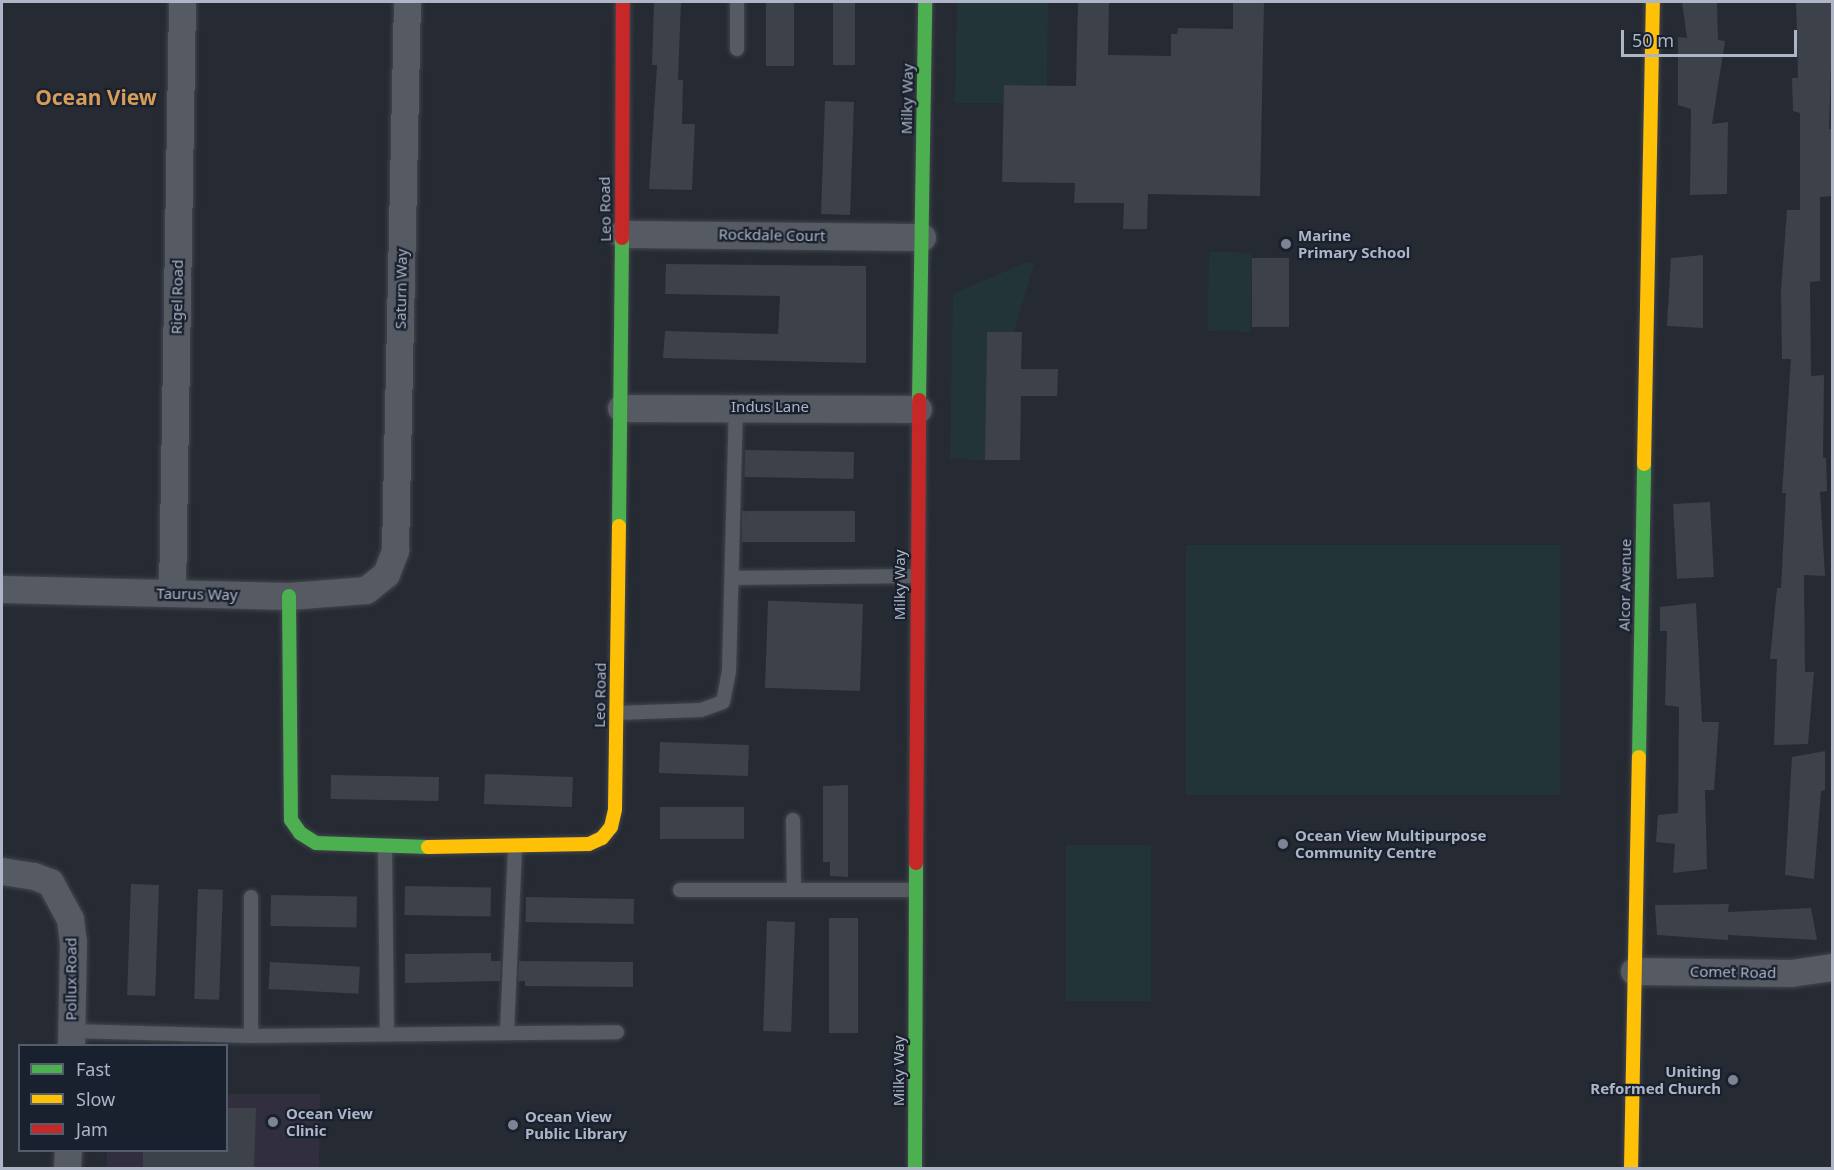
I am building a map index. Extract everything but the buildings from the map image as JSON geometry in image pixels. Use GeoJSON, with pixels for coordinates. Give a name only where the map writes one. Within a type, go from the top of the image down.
{"type":"FeatureCollection","features":[{"type":"Feature","properties":{"kind":"street","name":"Rigel Road"},"geometry":{"type":"LineString","coordinates":[[172,593],[182,2]]}},
{"type":"Feature","properties":{"kind":"street","name":"Saturn Way"},"geometry":{"type":"LineString","coordinates":[[386,574],[395,550],[407,2]]}},
{"type":"Feature","properties":{"kind":"street","name":"Leo Road"},"geometry":{"type":"LineString","coordinates":[[289,596],[291,820],[300,833],[316,843],[386,847],[515,847],[589,844],[602,838],[611,827],[616,713],[621,408],[623,2]]}},
{"type":"Feature","properties":{"kind":"street","name":"Milky Way"},"geometry":{"type":"LineString","coordinates":[[915,1168],[916,576],[925,2]]}},
{"type":"Feature","properties":{"kind":"street","name":"Alcor Avenue"},"geometry":{"type":"LineString","coordinates":[[1631,1168],[1653,2]]}},
{"type":"Feature","properties":{"kind":"street","name":"Rockdale Court"},"geometry":{"type":"LineString","coordinates":[[622,234],[922,237]]}},
{"type":"Feature","properties":{"kind":"street","name":"Indus Lane"},"geometry":{"type":"LineString","coordinates":[[621,408],[918,409]]}},
{"type":"Feature","properties":{"kind":"street","name":"Taurus Way"},"geometry":{"type":"LineString","coordinates":[[2,589],[289,596],[366,590],[386,574]]}},
{"type":"Feature","properties":{"kind":"street","name":"Pollux Road"},"geometry":{"type":"LineString","coordinates":[[2,871],[50,882],[70,919],[73,942],[71,1038]]}},
{"type":"Feature","properties":{"kind":"street","name":"Comet Road"},"geometry":{"type":"LineString","coordinates":[[1634,971],[1791,973],[1833,967]]}},
{"type":"Feature","properties":{"kind":"street"},"geometry":{"type":"LineString","coordinates":[[67,1168],[68,1152]]}},
{"type":"Feature","properties":{"kind":"lane"},"geometry":{"type":"LineString","coordinates":[[736,49],[737,2]]}},
{"type":"Feature","properties":{"kind":"lane"},"geometry":{"type":"LineString","coordinates":[[616,713],[701,710],[723,702],[729,671],[736,407]]}},
{"type":"Feature","properties":{"kind":"lane"},"geometry":{"type":"LineString","coordinates":[[732,578],[916,576]]}},
{"type":"Feature","properties":{"kind":"lane"},"geometry":{"type":"LineString","coordinates":[[793,820],[794,890]]}},
{"type":"Feature","properties":{"kind":"lane"},"geometry":{"type":"LineString","coordinates":[[386,847],[387,1032]]}},
{"type":"Feature","properties":{"kind":"lane"},"geometry":{"type":"LineString","coordinates":[[507,1032],[515,847]]}},
{"type":"Feature","properties":{"kind":"lane"},"geometry":{"type":"LineString","coordinates":[[680,890],[915,891]]}},
{"type":"Feature","properties":{"kind":"lane"},"geometry":{"type":"LineString","coordinates":[[251,897],[251,1036]]}},
{"type":"Feature","properties":{"kind":"lane"},"geometry":{"type":"LineString","coordinates":[[71,1038],[387,1032],[617,1032]]}},
{"type":"Feature","properties":{"kind":"shaded area"},"geometry":{"type":"Polygon","coordinates":[[[957,2],[1048,2],[1047,86],[1004,85],[1004,103],[955,103],[957,2]]]}},
{"type":"Feature","properties":{"kind":"shaded area"},"geometry":{"type":"Polygon","coordinates":[[[1209,252],[1252,253],[1251,332],[1208,331],[1209,252]]]}},
{"type":"Feature","properties":{"kind":"shaded area"},"geometry":{"type":"Polygon","coordinates":[[[1027,262],[1034,264],[1014,332],[987,332],[985,460],[950,459],[953,294],[1027,262]]]}},
{"type":"Feature","properties":{"kind":"shaded area"},"geometry":{"type":"Polygon","coordinates":[[[1186,545],[1560,545],[1560,795],[1186,795],[1186,545]]]}},
{"type":"Feature","properties":{"kind":"shaded area"},"geometry":{"type":"Polygon","coordinates":[[[1066,845],[1151,845],[1151,1001],[1066,1001],[1066,845]]]}},
{"type":"Feature","properties":{"kind":"shaded area","name":"Ocean View Clinic"},"geometry":{"type":"Polygon","coordinates":[[[228,1094],[320,1094],[319,1168],[107,1168],[107,1152],[228,1152],[228,1094]]]}},
{"type":"Feature","properties":{"kind":"traffic: fast"},"geometry":{"type":"LineString","coordinates":[[919,400],[925,2]]}},
{"type":"Feature","properties":{"kind":"traffic: fast"},"geometry":{"type":"LineString","coordinates":[[619,526],[622,238]]}},
{"type":"Feature","properties":{"kind":"traffic: fast"},"geometry":{"type":"LineString","coordinates":[[1639,757],[1644,464]]}},
{"type":"Feature","properties":{"kind":"traffic: fast"},"geometry":{"type":"LineString","coordinates":[[289,596],[291,820],[300,833],[316,843],[428,847]]}},
{"type":"Feature","properties":{"kind":"traffic: fast"},"geometry":{"type":"LineString","coordinates":[[915,1168],[916,863]]}},
{"type":"Feature","properties":{"kind":"traffic: slow"},"geometry":{"type":"LineString","coordinates":[[1644,464],[1653,2]]}},
{"type":"Feature","properties":{"kind":"traffic: slow"},"geometry":{"type":"LineString","coordinates":[[428,847],[589,844],[602,838],[611,827],[615,809],[619,526]]}},
{"type":"Feature","properties":{"kind":"traffic: slow"},"geometry":{"type":"LineString","coordinates":[[1631,1168],[1639,757]]}},
{"type":"Feature","properties":{"kind":"traffic: jam"},"geometry":{"type":"LineString","coordinates":[[622,238],[623,2]]}},
{"type":"Feature","properties":{"kind":"traffic: jam"},"geometry":{"type":"LineString","coordinates":[[916,863],[919,400]]}},
{"type":"Feature","properties":{"kind":"place","name":"Marine Primary School"},"geometry":{"type":"Point","coordinates":[1286,244]}},
{"type":"Feature","properties":{"kind":"place","name":"Ocean View Multipurpose Community Centre"},"geometry":{"type":"Point","coordinates":[1283,844]}},
{"type":"Feature","properties":{"kind":"place","name":"Uniting Reformed Church"},"geometry":{"type":"Point","coordinates":[1733,1080]}},
{"type":"Feature","properties":{"kind":"place","name":"Ocean View Clinic"},"geometry":{"type":"Point","coordinates":[273,1122]}},
{"type":"Feature","properties":{"kind":"place","name":"Ocean View Public Library"},"geometry":{"type":"Point","coordinates":[513,1125]}},
{"type":"Feature","properties":{"kind":"district","name":"Ocean View"},"geometry":{"type":"Point","coordinates":[96,97]}}]}
